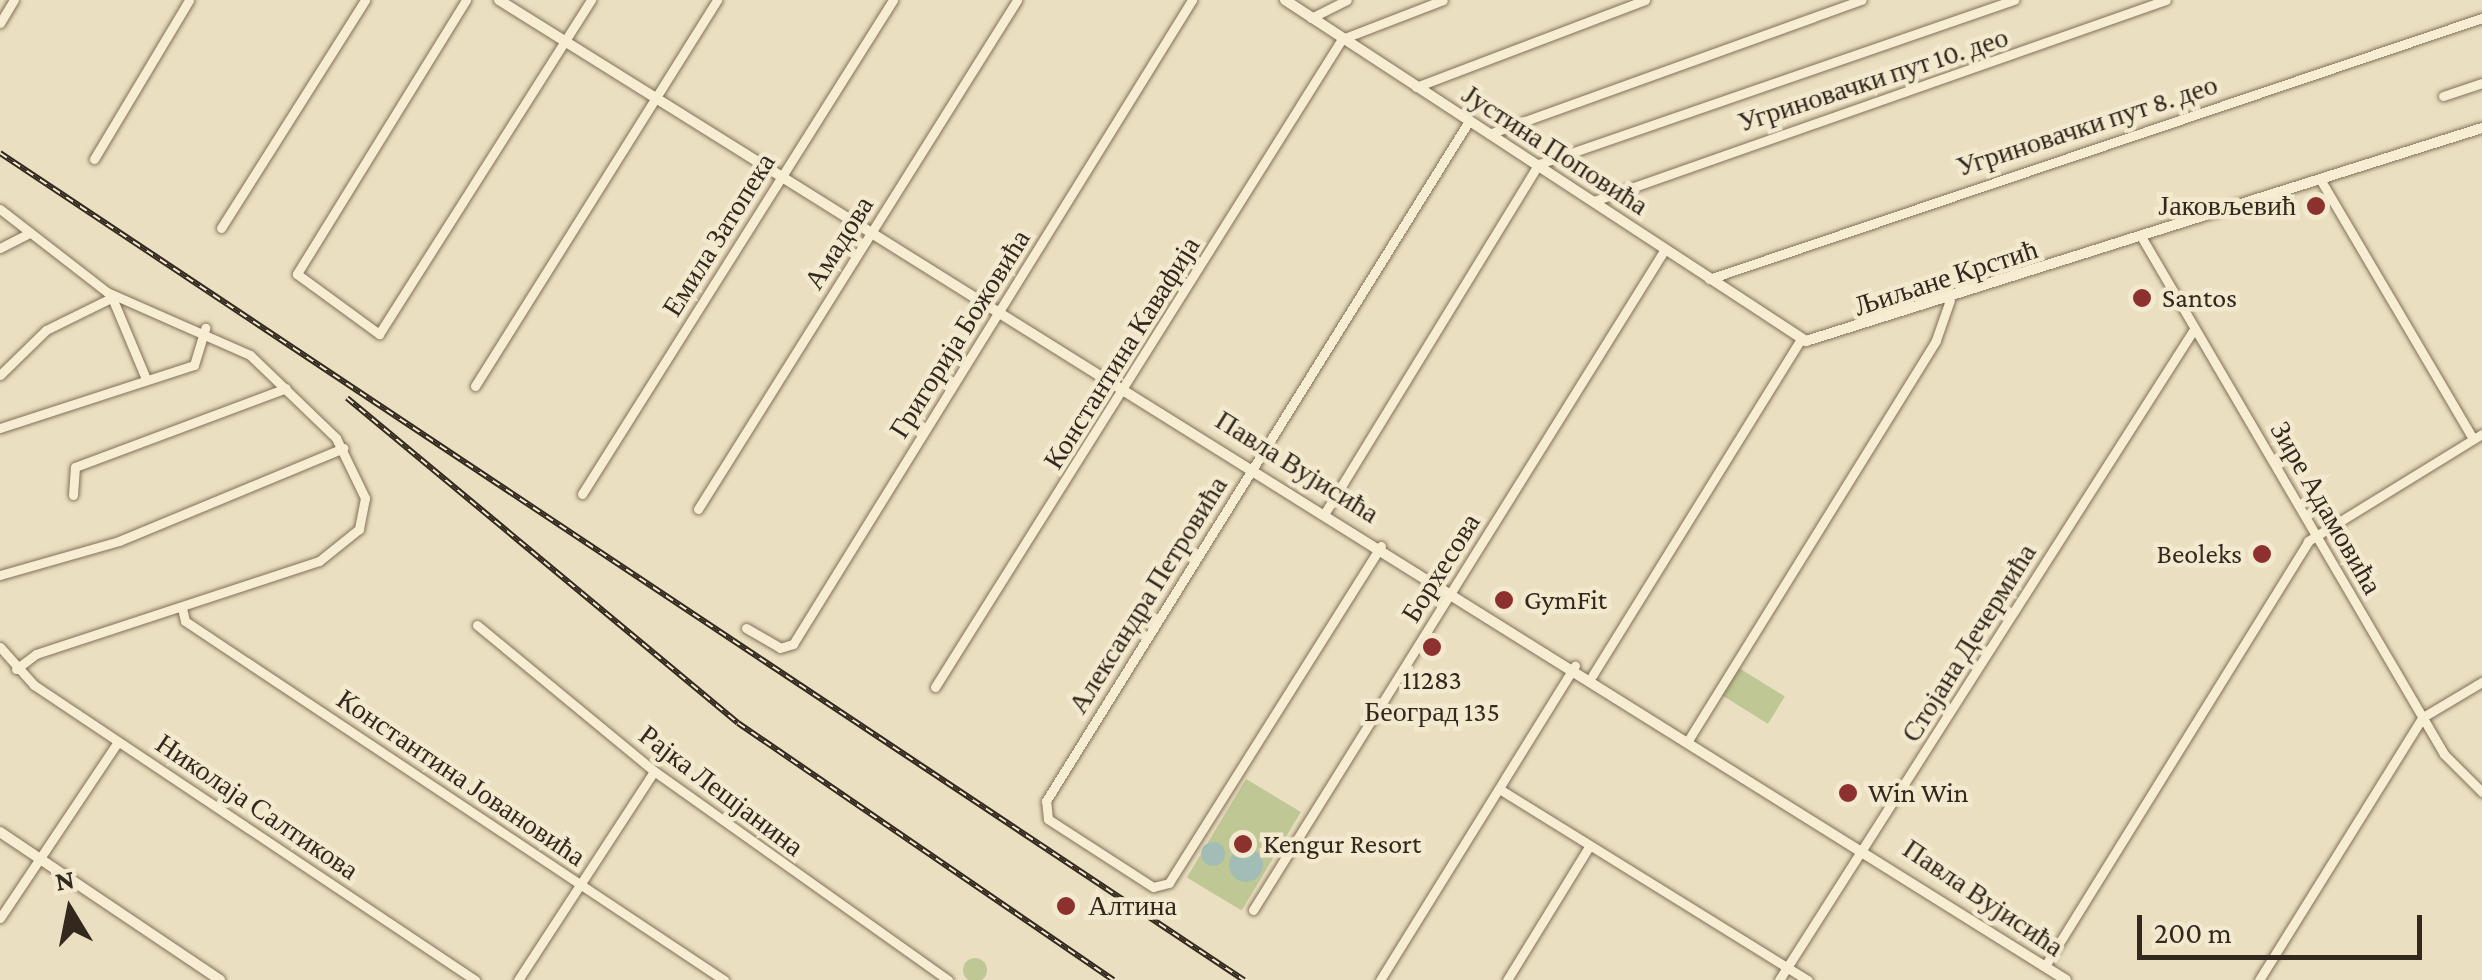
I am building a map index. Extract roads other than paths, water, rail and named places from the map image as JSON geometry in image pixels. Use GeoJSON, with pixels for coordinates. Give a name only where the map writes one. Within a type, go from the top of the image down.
{"type":"FeatureCollection","features":[{"type":"Feature","properties":{"kind":"street"},"geometry":{"type":"LineString","coordinates":[[0,23],[14,0]]}},
{"type":"Feature","properties":{"kind":"street"},"geometry":{"type":"LineString","coordinates":[[94,159],[189,0]]}},
{"type":"Feature","properties":{"kind":"street"},"geometry":{"type":"LineString","coordinates":[[220,228],[364,0]]}},
{"type":"Feature","properties":{"kind":"street"},"geometry":{"type":"LineString","coordinates":[[466,0],[307,250],[300,282],[379,334],[591,0]]}},
{"type":"Feature","properties":{"kind":"street","name":"Павла Вујисића"},"geometry":{"type":"LineString","coordinates":[[499,0],[1864,846],[2066,980]]}},
{"type":"Feature","properties":{"kind":"street"},"geometry":{"type":"LineString","coordinates":[[475,386],[717,0]]}},
{"type":"Feature","properties":{"kind":"street","name":"Емила Затопека"},"geometry":{"type":"LineString","coordinates":[[582,494],[892,0]]}},
{"type":"Feature","properties":{"kind":"street","name":"Амадова"},"geometry":{"type":"LineString","coordinates":[[698,509],[1017,0]]}},
{"type":"Feature","properties":{"kind":"street","name":"Григорија Божовића"},"geometry":{"type":"LineString","coordinates":[[746,628],[780,648],[794,644],[1192,0]]}},
{"type":"Feature","properties":{"kind":"street","name":"Јустина Поповића"},"geometry":{"type":"LineString","coordinates":[[1285,0],[1800,340]]}},
{"type":"Feature","properties":{"kind":"street"},"geometry":{"type":"LineString","coordinates":[[1312,18],[1347,0]]}},
{"type":"Feature","properties":{"kind":"street"},"geometry":{"type":"LineString","coordinates":[[1342,39],[1442,0]]}},
{"type":"Feature","properties":{"kind":"street"},"geometry":{"type":"LineString","coordinates":[[1416,87],[1645,0]]}},
{"type":"Feature","properties":{"kind":"street"},"geometry":{"type":"LineString","coordinates":[[1488,134],[1862,0]]}},
{"type":"Feature","properties":{"kind":"street"},"geometry":{"type":"LineString","coordinates":[[1326,511],[1538,164],[2014,0]]}},
{"type":"Feature","properties":{"kind":"street","name":"Угриновачки пут 10. део"},"geometry":{"type":"LineString","coordinates":[[1594,201],[2166,0]]}},
{"type":"Feature","properties":{"kind":"street","name":"Угриновачки пут 8. део"},"geometry":{"type":"LineString","coordinates":[[1709,279],[2482,18]]}},
{"type":"Feature","properties":{"kind":"street","name":"Константина Кавафија"},"geometry":{"type":"LineString","coordinates":[[935,688],[1128,389],[1342,39]]}},
{"type":"Feature","properties":{"kind":"street"},"geometry":{"type":"LineString","coordinates":[[2443,96],[2482,82]]}},
{"type":"Feature","properties":{"kind":"street","name":"Александра Петровића"},"geometry":{"type":"LineString","coordinates":[[1380,546],[1177,872],[1153,887],[1054,824],[1044,808],[1055,787],[1469,121]]}},
{"type":"Feature","properties":{"kind":"street","name":"Љиљане Крстић"},"geometry":{"type":"LineString","coordinates":[[1800,340],[1950,300],[2482,128]]}},
{"type":"Feature","properties":{"kind":"street"},"geometry":{"type":"LineString","coordinates":[[2046,966],[2317,533],[2477,437],[2320,179]]}},
{"type":"Feature","properties":{"kind":"street"},"geometry":{"type":"LineString","coordinates":[[0,209],[114,298],[204,328],[286,388],[343,448],[365,498],[350,538],[305,567],[16,669]]}},
{"type":"Feature","properties":{"kind":"street"},"geometry":{"type":"LineString","coordinates":[[0,248],[28,233]]}},
{"type":"Feature","properties":{"kind":"street","name":"Зире Адамовића"},"geometry":{"type":"LineString","coordinates":[[2142,238],[2423,718],[2455,769],[2482,792]]}},
{"type":"Feature","properties":{"kind":"street","name":"Борхесова"},"geometry":{"type":"LineString","coordinates":[[1254,910],[1665,249]]}},
{"type":"Feature","properties":{"kind":"street"},"geometry":{"type":"LineString","coordinates":[[0,375],[46,330],[114,298]]}},
{"type":"Feature","properties":{"kind":"street"},"geometry":{"type":"LineString","coordinates":[[114,298],[146,379]]}},
{"type":"Feature","properties":{"kind":"street"},"geometry":{"type":"LineString","coordinates":[[1688,739],[1936,340],[1950,300]]}},
{"type":"Feature","properties":{"kind":"street"},"geometry":{"type":"LineString","coordinates":[[0,428],[197,363],[204,328]]}},
{"type":"Feature","properties":{"kind":"street","name":"Стојана Дечермића"},"geometry":{"type":"LineString","coordinates":[[1780,980],[2194,329]]}},
{"type":"Feature","properties":{"kind":"street"},"geometry":{"type":"LineString","coordinates":[[1592,676],[1800,340]]}},
{"type":"Feature","properties":{"kind":"street"},"geometry":{"type":"LineString","coordinates":[[73,494],[75,466],[286,388]]}},
{"type":"Feature","properties":{"kind":"street"},"geometry":{"type":"LineString","coordinates":[[0,576],[119,541],[343,448]]}},
{"type":"Feature","properties":{"kind":"street","name":"Константина Јовановића"},"geometry":{"type":"LineString","coordinates":[[182,608],[185,621],[724,980]]}},
{"type":"Feature","properties":{"kind":"street","name":"Рајка Лешјанина"},"geometry":{"type":"LineString","coordinates":[[476,625],[654,772],[948,980]]}},
{"type":"Feature","properties":{"kind":"street","name":"Николаја Салтикова"},"geometry":{"type":"LineString","coordinates":[[0,647],[16,669],[118,742],[475,980]]}},
{"type":"Feature","properties":{"kind":"street"},"geometry":{"type":"LineString","coordinates":[[1380,980],[1575,666]]}},
{"type":"Feature","properties":{"kind":"street"},"geometry":{"type":"LineString","coordinates":[[2259,980],[2423,718],[2482,682]]}},
{"type":"Feature","properties":{"kind":"street"},"geometry":{"type":"LineString","coordinates":[[0,918],[118,742]]}},
{"type":"Feature","properties":{"kind":"street"},"geometry":{"type":"LineString","coordinates":[[518,980],[654,772]]}},
{"type":"Feature","properties":{"kind":"street"},"geometry":{"type":"LineString","coordinates":[[1500,790],[1808,980]]}},
{"type":"Feature","properties":{"kind":"street"},"geometry":{"type":"LineString","coordinates":[[0,832],[220,980]]}},
{"type":"Feature","properties":{"kind":"street"},"geometry":{"type":"LineString","coordinates":[[1510,979],[1590,846]]}},
{"type":"Feature","properties":{"kind":"water"},"geometry":{"type":"Polygon","coordinates":[[[1213,842],[1225,854],[1213,866],[1201,854],[1213,842]]]}},
{"type":"Feature","properties":{"kind":"water"},"geometry":{"type":"Polygon","coordinates":[[[1246,848],[1258,853],[1263,865],[1258,877],[1246,882],[1234,877],[1229,865],[1234,853],[1246,848]]]}},
{"type":"Feature","properties":{"kind":"railway"},"geometry":{"type":"LineString","coordinates":[[0,153],[1244,980]]}},
{"type":"Feature","properties":{"kind":"railway"},"geometry":{"type":"LineString","coordinates":[[347,398],[738,723],[1113,980]]}},
{"type":"Feature","properties":{"kind":"place","name":"Јаковљевић"},"geometry":{"type":"Point","coordinates":[2316,206]}},
{"type":"Feature","properties":{"kind":"place","name":"Santos"},"geometry":{"type":"Point","coordinates":[2142,298]}},
{"type":"Feature","properties":{"kind":"place","name":"Beoleks"},"geometry":{"type":"Point","coordinates":[2262,554]}},
{"type":"Feature","properties":{"kind":"place","name":"GymFit"},"geometry":{"type":"Point","coordinates":[1504,600]}},
{"type":"Feature","properties":{"kind":"place","name":"11283 Београд 135"},"geometry":{"type":"Point","coordinates":[1432,647]}},
{"type":"Feature","properties":{"kind":"place","name":"Win Win"},"geometry":{"type":"Point","coordinates":[1848,793]}},
{"type":"Feature","properties":{"kind":"place","name":"Kengur Resort"},"geometry":{"type":"Point","coordinates":[1243,844]}},
{"type":"Feature","properties":{"kind":"place","name":"Алтина"},"geometry":{"type":"Point","coordinates":[1066,906]}}]}
